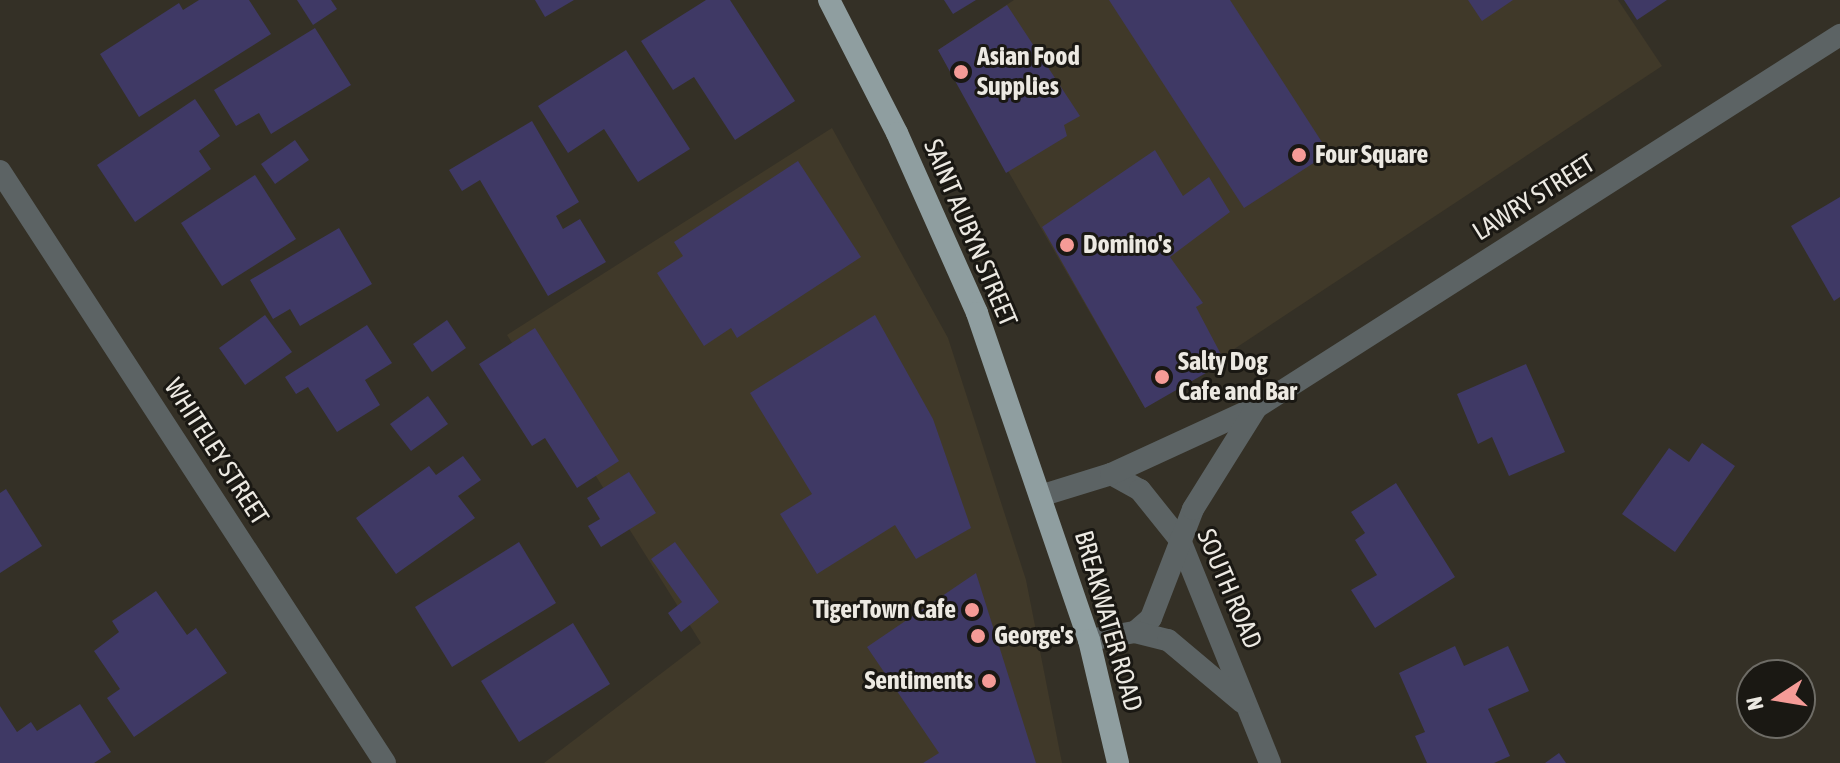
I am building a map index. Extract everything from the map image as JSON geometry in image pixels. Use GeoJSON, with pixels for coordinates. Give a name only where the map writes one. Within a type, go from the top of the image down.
{"type":"FeatureCollection","features":[{"type":"Feature","properties":{"kind":"highway","name":"SAINT AUBYN STREET"},"geometry":{"type":"LineString","coordinates":[[829,0],[897,133],[977,313],[1040,496]]}},
{"type":"Feature","properties":{"kind":"highway","name":"BREAKWATER ROAD"},"geometry":{"type":"LineString","coordinates":[[1040,496],[1089,640],[1118,763]]}},
{"type":"Feature","properties":{"kind":"street","name":"LAWRY STREET"},"geometry":{"type":"LineString","coordinates":[[1040,496],[1111,474],[1257,407],[1840,35]]}},
{"type":"Feature","properties":{"kind":"street","name":"WHITELEY STREET"},"geometry":{"type":"LineString","coordinates":[[0,171],[385,763]]}},
{"type":"Feature","properties":{"kind":"street","name":"LAWRY STREET"},"geometry":{"type":"LineString","coordinates":[[1135,632],[1151,618],[1180,540],[1224,454],[1257,407]]}},
{"type":"Feature","properties":{"kind":"street","name":"SOUTH ROAD"},"geometry":{"type":"LineString","coordinates":[[1111,474],[1140,490],[1180,540],[1270,763]]}},
{"type":"Feature","properties":{"kind":"street","name":"SOUTH ROAD"},"geometry":{"type":"LineString","coordinates":[[1135,632],[1179,647],[1246,705]]}},
{"type":"Feature","properties":{"kind":"street"},"geometry":{"type":"LineString","coordinates":[[1089,640],[1135,632]]}},
{"type":"Feature","properties":{"kind":"shaded area"},"geometry":{"type":"Polygon","coordinates":[[[1014,0],[1618,0],[1662,66],[1145,408],[938,50],[1014,0]]]}},
{"type":"Feature","properties":{"kind":"shaded area"},"geometry":{"type":"Polygon","coordinates":[[[832,128],[948,338],[1026,580],[1062,763],[544,763],[701,643],[507,335],[832,128]]]}},
{"type":"Feature","properties":{"kind":"building"},"geometry":{"type":"Polygon","coordinates":[[[199,0],[249,0],[271,34],[139,117],[100,54],[179,3],[183,10],[199,0]]]}},
{"type":"Feature","properties":{"kind":"building"},"geometry":{"type":"Polygon","coordinates":[[[297,0],[331,0],[337,9],[313,25],[297,0]]]}},
{"type":"Feature","properties":{"kind":"building"},"geometry":{"type":"Polygon","coordinates":[[[535,0],[574,0],[545,17],[535,0]]]}},
{"type":"Feature","properties":{"kind":"building"},"geometry":{"type":"Polygon","coordinates":[[[706,0],[730,0],[795,101],[735,140],[694,77],[673,90],[641,41],[706,0]]]}},
{"type":"Feature","properties":{"kind":"building"},"geometry":{"type":"Polygon","coordinates":[[[944,0],[976,0],[953,14],[944,0]]]}},
{"type":"Feature","properties":{"kind":"building"},"geometry":{"type":"Polygon","coordinates":[[[1109,0],[1230,0],[1329,153],[1244,208],[1109,0]]]}},
{"type":"Feature","properties":{"kind":"building"},"geometry":{"type":"Polygon","coordinates":[[[1468,0],[1513,0],[1482,21],[1468,0]]]}},
{"type":"Feature","properties":{"kind":"building"},"geometry":{"type":"Polygon","coordinates":[[[1624,0],[1667,0],[1637,20],[1624,0]]]}},
{"type":"Feature","properties":{"kind":"building"},"geometry":{"type":"Polygon","coordinates":[[[1007,5],[1080,116],[1064,125],[1067,136],[1006,173],[938,50],[1007,5]]]}},
{"type":"Feature","properties":{"kind":"building"},"geometry":{"type":"Polygon","coordinates":[[[315,28],[351,85],[271,134],[259,113],[236,126],[214,90],[315,28]]]}},
{"type":"Feature","properties":{"kind":"building"},"geometry":{"type":"Polygon","coordinates":[[[626,50],[690,149],[638,182],[604,129],[568,153],[538,106],[626,50]]]}},
{"type":"Feature","properties":{"kind":"building"},"geometry":{"type":"Polygon","coordinates":[[[195,99],[220,136],[199,151],[211,169],[135,222],[97,165],[195,99]]]}},
{"type":"Feature","properties":{"kind":"building"},"geometry":{"type":"Polygon","coordinates":[[[532,121],[579,202],[556,216],[563,229],[580,219],[606,262],[548,296],[480,180],[462,191],[449,170],[532,121]]]}},
{"type":"Feature","properties":{"kind":"building"},"geometry":{"type":"Polygon","coordinates":[[[295,140],[309,160],[275,184],[261,164],[295,140]]]}},
{"type":"Feature","properties":{"kind":"building"},"geometry":{"type":"Polygon","coordinates":[[[1155,150],[1183,196],[1209,177],[1230,212],[1170,257],[1203,303],[1196,307],[1225,362],[1145,408],[1042,227],[1155,150]]]}},
{"type":"Feature","properties":{"kind":"building"},"geometry":{"type":"Polygon","coordinates":[[[798,161],[861,257],[737,338],[731,328],[704,346],[657,273],[683,256],[674,242],[798,161]]]}},
{"type":"Feature","properties":{"kind":"building"},"geometry":{"type":"Polygon","coordinates":[[[255,175],[296,239],[222,286],[181,223],[255,175]]]}},
{"type":"Feature","properties":{"kind":"building"},"geometry":{"type":"Polygon","coordinates":[[[1840,197],[1840,297],[1834,301],[1791,226],[1840,197]]]}},
{"type":"Feature","properties":{"kind":"building"},"geometry":{"type":"Polygon","coordinates":[[[339,228],[372,284],[300,326],[290,309],[273,319],[250,280],[339,228]]]}},
{"type":"Feature","properties":{"kind":"building"},"geometry":{"type":"Polygon","coordinates":[[[265,315],[292,352],[245,385],[219,348],[265,315]]]}},
{"type":"Feature","properties":{"kind":"building"},"geometry":{"type":"Polygon","coordinates":[[[875,315],[933,419],[971,528],[916,559],[895,525],[817,574],[780,514],[812,494],[750,393],[875,315]]]}},
{"type":"Feature","properties":{"kind":"building"},"geometry":{"type":"Polygon","coordinates":[[[447,320],[466,348],[432,372],[413,344],[447,320]]]}},
{"type":"Feature","properties":{"kind":"building"},"geometry":{"type":"Polygon","coordinates":[[[367,325],[392,363],[365,380],[380,405],[337,432],[308,387],[296,394],[285,377],[367,325]]]}},
{"type":"Feature","properties":{"kind":"building"},"geometry":{"type":"Polygon","coordinates":[[[535,328],[619,461],[577,488],[545,438],[532,446],[479,364],[535,328]]]}},
{"type":"Feature","properties":{"kind":"building"},"geometry":{"type":"Polygon","coordinates":[[[1526,364],[1565,452],[1509,476],[1492,437],[1478,444],[1457,394],[1526,364]]]}},
{"type":"Feature","properties":{"kind":"building"},"geometry":{"type":"Polygon","coordinates":[[[428,396],[448,424],[411,451],[390,424],[428,396]]]}},
{"type":"Feature","properties":{"kind":"building"},"geometry":{"type":"Polygon","coordinates":[[[1702,443],[1735,466],[1675,552],[1622,514],[1669,448],[1689,462],[1702,443]]]}},
{"type":"Feature","properties":{"kind":"building"},"geometry":{"type":"Polygon","coordinates":[[[463,456],[481,480],[458,496],[475,518],[396,574],[356,518],[429,466],[436,475],[463,456]]]}},
{"type":"Feature","properties":{"kind":"building"},"geometry":{"type":"Polygon","coordinates":[[[629,472],[656,513],[601,547],[588,526],[600,519],[587,498],[629,472]]]}},
{"type":"Feature","properties":{"kind":"building"},"geometry":{"type":"Polygon","coordinates":[[[1396,483],[1455,577],[1375,628],[1351,590],[1377,575],[1355,540],[1365,533],[1351,512],[1396,483]]]}},
{"type":"Feature","properties":{"kind":"building"},"geometry":{"type":"Polygon","coordinates":[[[6,489],[42,546],[0,573],[0,493],[6,489]]]}},
{"type":"Feature","properties":{"kind":"building"},"geometry":{"type":"Polygon","coordinates":[[[519,542],[556,603],[452,667],[415,607],[519,542]]]}},
{"type":"Feature","properties":{"kind":"building"},"geometry":{"type":"Polygon","coordinates":[[[675,542],[719,602],[681,632],[668,613],[682,602],[651,559],[675,542]]]}},
{"type":"Feature","properties":{"kind":"building"},"geometry":{"type":"Polygon","coordinates":[[[976,573],[1036,763],[923,763],[939,753],[867,647],[976,573]]]}},
{"type":"Feature","properties":{"kind":"building"},"geometry":{"type":"Polygon","coordinates":[[[156,591],[187,635],[196,628],[227,673],[134,737],[107,698],[120,689],[94,651],[119,632],[112,621],[156,591]]]}},
{"type":"Feature","properties":{"kind":"building"},"geometry":{"type":"Polygon","coordinates":[[[573,623],[610,684],[519,742],[481,681],[573,623]]]}},
{"type":"Feature","properties":{"kind":"building"},"geometry":{"type":"Polygon","coordinates":[[[1455,646],[1464,666],[1508,646],[1529,691],[1488,709],[1510,756],[1494,763],[1427,763],[1415,736],[1425,732],[1399,673],[1455,646]]]}},
{"type":"Feature","properties":{"kind":"building"},"geometry":{"type":"Polygon","coordinates":[[[80,704],[111,752],[94,763],[0,763],[0,706],[17,732],[31,722],[37,731],[80,704]]]}},
{"type":"Feature","properties":{"kind":"building"},"geometry":{"type":"Polygon","coordinates":[[[1559,753],[1566,763],[1545,763],[1559,753]]]}},
{"type":"Feature","properties":{"kind":"place","name":"Asian Food Supplies"},"geometry":{"type":"Point","coordinates":[961,72]}},
{"type":"Feature","properties":{"kind":"place","name":"Four Square"},"geometry":{"type":"Point","coordinates":[1299,155]}},
{"type":"Feature","properties":{"kind":"place","name":"Domino's"},"geometry":{"type":"Point","coordinates":[1067,245]}},
{"type":"Feature","properties":{"kind":"place","name":"Salty Dog Cafe and Bar"},"geometry":{"type":"Point","coordinates":[1162,377]}},
{"type":"Feature","properties":{"kind":"place","name":"TigerTown Cafe"},"geometry":{"type":"Point","coordinates":[972,610]}},
{"type":"Feature","properties":{"kind":"place","name":"George's"},"geometry":{"type":"Point","coordinates":[978,636]}},
{"type":"Feature","properties":{"kind":"place","name":"Sentiments"},"geometry":{"type":"Point","coordinates":[989,681]}}]}
